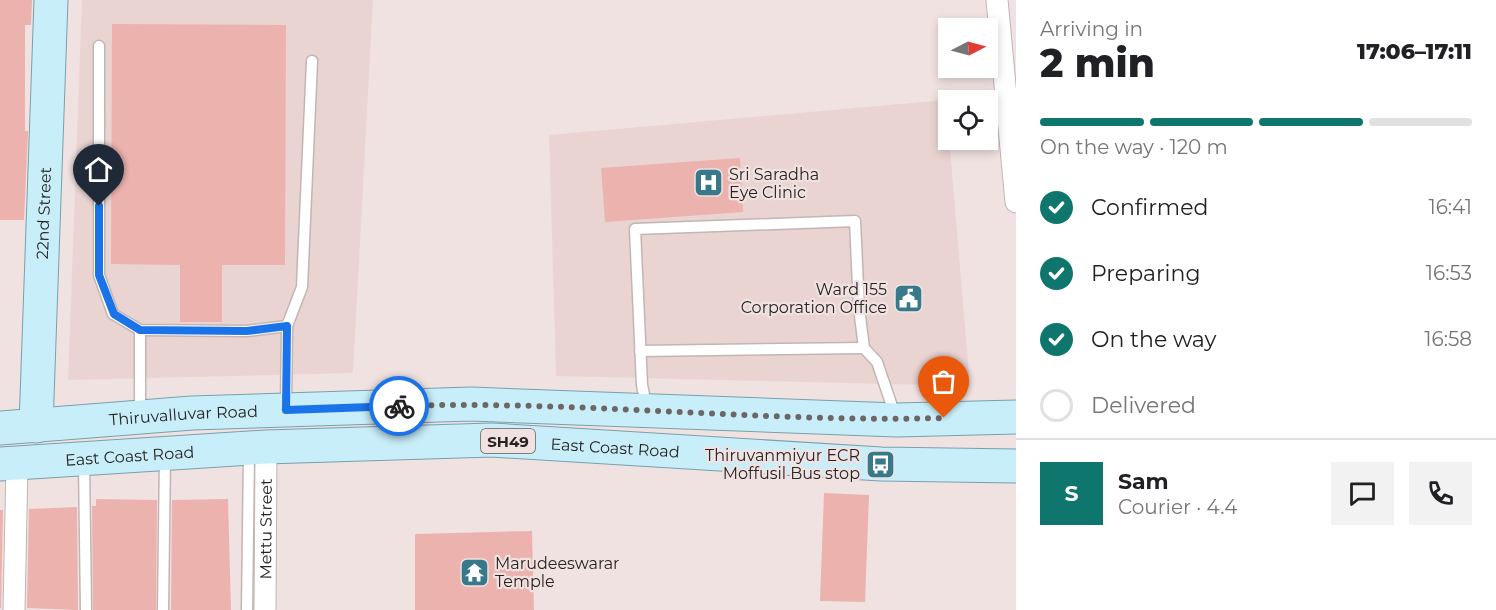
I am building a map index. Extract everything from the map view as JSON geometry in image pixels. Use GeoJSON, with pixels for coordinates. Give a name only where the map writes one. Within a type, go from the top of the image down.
{"type":"FeatureCollection","features":[{"type":"Feature","properties":{"kind":"main road","name":"22nd Street"},"geometry":{"type":"LineString","coordinates":[[36,426],[51,0]]}},
{"type":"Feature","properties":{"kind":"main road","name":"Thiruvalluvar Road"},"geometry":{"type":"LineString","coordinates":[[36,426],[192,413],[471,404],[897,420],[1016,417]]}},
{"type":"Feature","properties":{"kind":"main road"},"geometry":{"type":"LineString","coordinates":[[178,453],[192,413]]}},
{"type":"Feature","properties":{"kind":"main road","name":"SH49"},"geometry":{"type":"LineString","coordinates":[[0,428],[36,426]]}},
{"type":"Feature","properties":{"kind":"main road","name":"East Coast Road"},"geometry":{"type":"LineString","coordinates":[[8,464],[257,448],[492,440],[881,464],[1016,466]]}},
{"type":"Feature","properties":{"kind":"street"},"geometry":{"type":"LineString","coordinates":[[997,0],[1016,202]]}},
{"type":"Feature","properties":{"kind":"street","name":"Mettu Street"},"geometry":{"type":"LineString","coordinates":[[257,448],[266,610]]}},
{"type":"Feature","properties":{"kind":"street"},"geometry":{"type":"LineString","coordinates":[[8,464],[14,610]]}},
{"type":"Feature","properties":{"kind":"lane"},"geometry":{"type":"LineString","coordinates":[[99,46],[99,275],[114,314],[140,330],[247,331],[287,326]]}},
{"type":"Feature","properties":{"kind":"lane"},"geometry":{"type":"LineString","coordinates":[[286,410],[287,326],[302,287],[312,61]]}},
{"type":"Feature","properties":{"kind":"lane"},"geometry":{"type":"LineString","coordinates":[[648,411],[642,385],[635,229],[855,221],[859,308],[864,348],[877,362],[897,420]]}},
{"type":"Feature","properties":{"kind":"lane"},"geometry":{"type":"LineString","coordinates":[[140,330],[140,418]]}},
{"type":"Feature","properties":{"kind":"lane"},"geometry":{"type":"LineString","coordinates":[[640,351],[864,348]]}},
{"type":"Feature","properties":{"kind":"lane"},"geometry":{"type":"LineString","coordinates":[[247,610],[257,448]]}},
{"type":"Feature","properties":{"kind":"lane"},"geometry":{"type":"LineString","coordinates":[[163,610],[178,453]]}},
{"type":"Feature","properties":{"kind":"lane"},"geometry":{"type":"LineString","coordinates":[[84,459],[86,610]]}},
{"type":"Feature","properties":{"kind":"shaded area"},"geometry":{"type":"Polygon","coordinates":[[[82,0],[373,0],[353,373],[68,380],[82,0]]]}},
{"type":"Feature","properties":{"kind":"shaded area"},"geometry":{"type":"Polygon","coordinates":[[[938,101],[938,150],[950,150],[970,386],[556,376],[549,135],[938,101]]]}},
{"type":"Feature","properties":{"kind":"building"},"geometry":{"type":"Polygon","coordinates":[[[0,0],[32,0],[31,25],[25,25],[25,131],[28,131],[24,220],[0,220],[0,0]]]}},
{"type":"Feature","properties":{"kind":"building"},"geometry":{"type":"Polygon","coordinates":[[[112,24],[286,25],[285,265],[222,265],[222,322],[180,322],[180,265],[111,264],[112,24]]]}},
{"type":"Feature","properties":{"kind":"building"},"geometry":{"type":"Polygon","coordinates":[[[740,158],[743,212],[605,222],[601,168],[740,158]]]}},
{"type":"Feature","properties":{"kind":"building"},"geometry":{"type":"Polygon","coordinates":[[[824,493],[869,495],[865,602],[820,601],[824,493]]]}},
{"type":"Feature","properties":{"kind":"building"},"geometry":{"type":"Polygon","coordinates":[[[96,499],[157,500],[156,610],[93,610],[92,506],[96,506],[96,499]]]}},
{"type":"Feature","properties":{"kind":"building"},"geometry":{"type":"Polygon","coordinates":[[[228,499],[231,610],[171,610],[172,500],[228,499]]]}},
{"type":"Feature","properties":{"kind":"building"},"geometry":{"type":"Polygon","coordinates":[[[77,507],[78,610],[27,608],[29,509],[77,507]]]}},
{"type":"Feature","properties":{"kind":"building"},"geometry":{"type":"Polygon","coordinates":[[[0,510],[3,510],[1,608],[0,608],[0,510]]]}},
{"type":"Feature","properties":{"kind":"building","name":"Marudeeswarar Temple"},"geometry":{"type":"Polygon","coordinates":[[[532,531],[534,610],[415,610],[415,534],[532,531]]]}},
{"type":"Feature","properties":{"kind":"way so far"},"geometry":{"type":"LineString","coordinates":[[399,406],[471,404],[897,420],[944,418]]}},
{"type":"Feature","properties":{"kind":"place","name":"Sri Saradha Eye Clinic"},"geometry":{"type":"Point","coordinates":[708,183]}},
{"type":"Feature","properties":{"kind":"place","name":"Ward 155 Corporation Office"},"geometry":{"type":"Point","coordinates":[908,298]}},
{"type":"Feature","properties":{"kind":"place","name":"Thiruvanmiyur ECR Moffusil Bus stop"},"geometry":{"type":"Point","coordinates":[881,464]}},
{"type":"Feature","properties":{"kind":"place","name":"Marudeeswarar Temple"},"geometry":{"type":"Point","coordinates":[474,572]}},
{"type":"Feature","properties":{"kind":"route"},"geometry":{"type":"LineString","coordinates":[[99,206],[99,275],[114,314],[140,330],[247,331],[287,326],[286,410],[399,406]]}}]}
